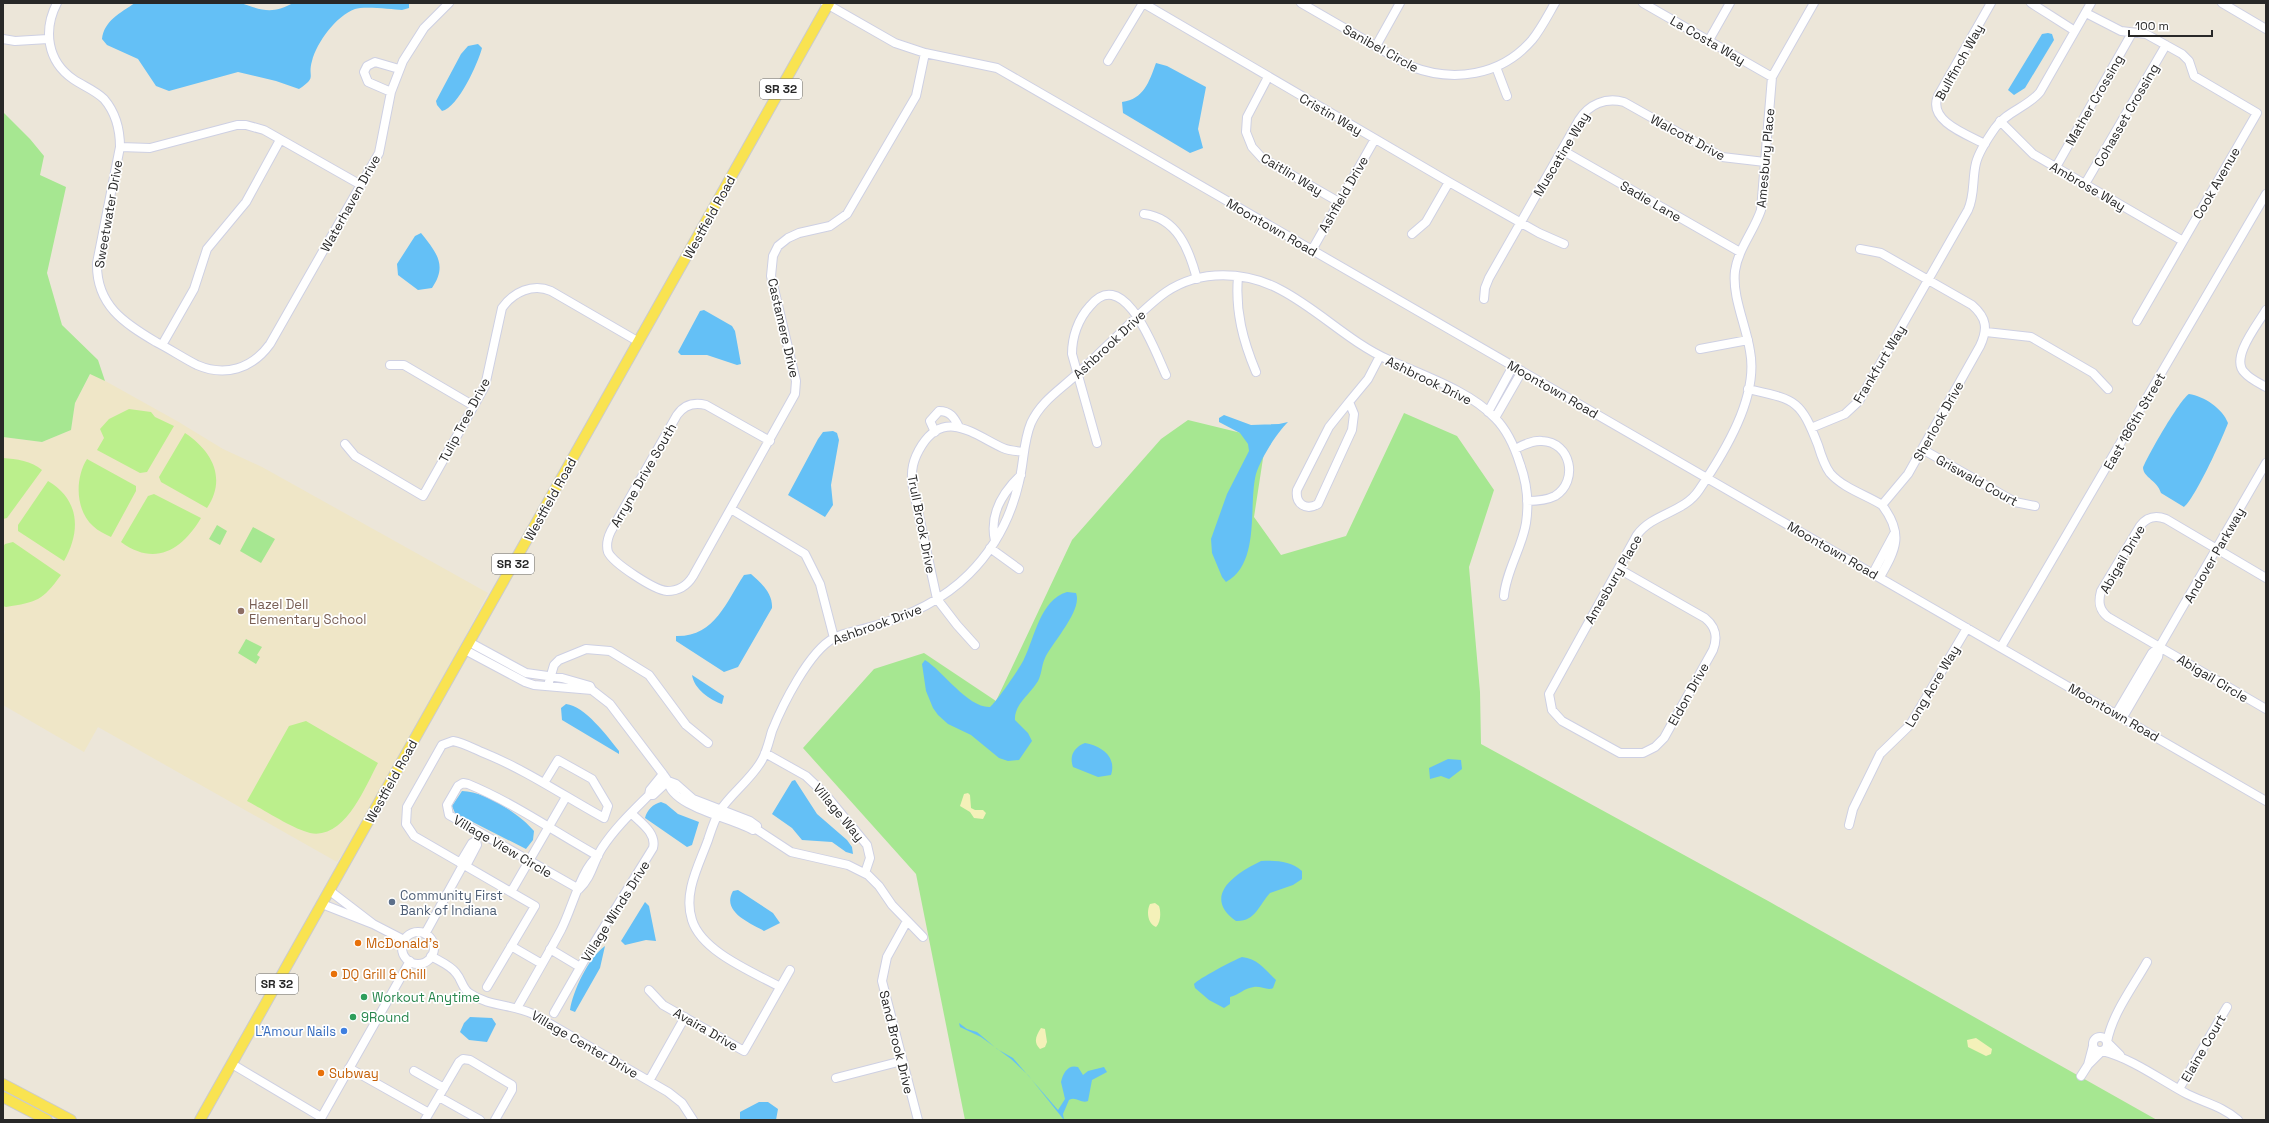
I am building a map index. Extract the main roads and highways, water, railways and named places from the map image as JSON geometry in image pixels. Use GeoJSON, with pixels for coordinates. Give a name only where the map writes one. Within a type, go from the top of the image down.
{"type":"FeatureCollection","features":[{"type":"Feature","properties":{"kind":"main road","name":"Westfield Road"},"geometry":{"type":"LineString","coordinates":[[200,1120],[639,342],[827,4]]}},
{"type":"Feature","properties":{"kind":"main road"},"geometry":{"type":"LineString","coordinates":[[3,1084],[71,1120]]}},
{"type":"Feature","properties":{"kind":"main road"},"geometry":{"type":"LineString","coordinates":[[3,1097],[47,1120]]}},
{"type":"Feature","properties":{"kind":"water"},"geometry":{"type":"Polygon","coordinates":[[[135,3],[241,3],[256,8],[274,10],[293,3],[409,3],[409,8],[402,10],[359,8],[348,12],[341,17],[328,30],[318,46],[312,61],[310,79],[299,89],[276,81],[238,72],[169,91],[156,86],[138,59],[107,45],[102,39],[103,33],[109,22],[135,3]]]}},
{"type":"Feature","properties":{"kind":"water"},"geometry":{"type":"Polygon","coordinates":[[[2042,34],[2052,34],[2054,40],[2025,88],[2014,95],[2008,90],[2042,34]]]}},
{"type":"Feature","properties":{"kind":"water"},"geometry":{"type":"Polygon","coordinates":[[[478,44],[482,48],[461,94],[448,108],[442,111],[437,105],[436,101],[461,54],[468,46],[478,44]]]}},
{"type":"Feature","properties":{"kind":"water"},"geometry":{"type":"Polygon","coordinates":[[[1156,63],[1167,66],[1206,87],[1198,129],[1203,148],[1190,153],[1123,113],[1122,102],[1136,97],[1141,93],[1151,77],[1156,63]]]}},
{"type":"Feature","properties":{"kind":"water"},"geometry":{"type":"Polygon","coordinates":[[[421,233],[431,246],[440,266],[437,280],[432,288],[418,290],[398,275],[397,264],[415,236],[421,233]]]}},
{"type":"Feature","properties":{"kind":"water"},"geometry":{"type":"Polygon","coordinates":[[[704,310],[732,326],[735,331],[741,364],[737,365],[707,355],[681,355],[678,352],[700,311],[704,310]]]}},
{"type":"Feature","properties":{"kind":"water"},"geometry":{"type":"Polygon","coordinates":[[[2189,394],[2207,400],[2222,413],[2228,423],[2215,454],[2201,481],[2189,502],[2184,507],[2161,493],[2157,485],[2146,474],[2143,468],[2157,441],[2179,406],[2189,394]]]}},
{"type":"Feature","properties":{"kind":"water"},"geometry":{"type":"Polygon","coordinates":[[[1224,415],[1251,425],[1279,424],[1288,422],[1269,446],[1258,468],[1254,487],[1249,548],[1237,573],[1226,582],[1222,577],[1212,553],[1211,539],[1227,494],[1249,451],[1248,444],[1240,433],[1219,422],[1219,418],[1224,415]]]}},
{"type":"Feature","properties":{"kind":"water"},"geometry":{"type":"Polygon","coordinates":[[[833,431],[837,433],[839,440],[831,485],[833,505],[825,517],[788,495],[818,439],[823,432],[833,431]]]}},
{"type":"Feature","properties":{"kind":"water"},"geometry":{"type":"Polygon","coordinates":[[[751,574],[768,593],[771,598],[772,608],[738,667],[724,672],[676,641],[676,636],[689,635],[701,631],[710,624],[725,606],[744,575],[751,574]]]}},
{"type":"Feature","properties":{"kind":"water"},"geometry":{"type":"Polygon","coordinates":[[[1067,592],[1076,593],[1077,600],[1075,608],[1066,626],[1045,658],[1038,681],[1022,700],[1015,715],[1015,720],[1028,733],[1032,741],[1019,760],[1008,761],[999,758],[971,735],[948,724],[938,715],[933,708],[926,691],[922,664],[925,660],[973,702],[982,706],[990,707],[1003,692],[1022,663],[1044,611],[1058,596],[1067,592]]]}},
{"type":"Feature","properties":{"kind":"water"},"geometry":{"type":"Polygon","coordinates":[[[692,675],[724,696],[722,704],[703,693],[696,685],[692,675]]]}},
{"type":"Feature","properties":{"kind":"water"},"geometry":{"type":"Polygon","coordinates":[[[566,704],[581,710],[588,716],[619,751],[619,754],[562,720],[561,708],[566,704]]]}},
{"type":"Feature","properties":{"kind":"water"},"geometry":{"type":"Polygon","coordinates":[[[1085,743],[1102,749],[1110,757],[1112,762],[1111,775],[1098,777],[1073,767],[1073,752],[1085,743]]]}},
{"type":"Feature","properties":{"kind":"water"},"geometry":{"type":"Polygon","coordinates":[[[1448,759],[1461,760],[1462,769],[1449,779],[1441,776],[1430,779],[1429,768],[1448,759]]]}},
{"type":"Feature","properties":{"kind":"water"},"geometry":{"type":"Polygon","coordinates":[[[795,780],[817,814],[847,840],[852,847],[853,854],[846,852],[832,842],[802,840],[792,828],[772,814],[792,781],[795,780]]]}},
{"type":"Feature","properties":{"kind":"water"},"geometry":{"type":"Polygon","coordinates":[[[462,791],[471,792],[491,799],[511,811],[528,824],[534,831],[533,840],[526,849],[455,813],[452,806],[462,791]]]}},
{"type":"Feature","properties":{"kind":"water"},"geometry":{"type":"Polygon","coordinates":[[[661,802],[666,804],[678,814],[699,822],[692,845],[687,847],[645,818],[647,812],[655,804],[661,802]]]}},
{"type":"Feature","properties":{"kind":"water"},"geometry":{"type":"Polygon","coordinates":[[[1261,861],[1278,861],[1293,865],[1302,871],[1302,879],[1293,885],[1270,893],[1252,916],[1242,921],[1236,921],[1226,912],[1222,903],[1222,894],[1226,886],[1233,879],[1251,866],[1261,861]]]}},
{"type":"Feature","properties":{"kind":"water"},"geometry":{"type":"Polygon","coordinates":[[[738,890],[773,913],[780,923],[764,931],[739,916],[731,905],[730,898],[733,891],[738,890]]]}},
{"type":"Feature","properties":{"kind":"water"},"geometry":{"type":"Polygon","coordinates":[[[645,902],[649,906],[656,941],[646,940],[625,945],[621,941],[645,902]]]}},
{"type":"Feature","properties":{"kind":"water"},"geometry":{"type":"Polygon","coordinates":[[[605,946],[600,968],[575,1012],[570,1010],[574,994],[582,975],[593,958],[605,946]]]}},
{"type":"Feature","properties":{"kind":"water"},"geometry":{"type":"Polygon","coordinates":[[[1242,957],[1253,960],[1276,980],[1273,988],[1269,989],[1257,987],[1247,989],[1230,997],[1230,1004],[1224,1008],[1209,1000],[1195,988],[1194,984],[1202,978],[1242,957]]]}},
{"type":"Feature","properties":{"kind":"water"},"geometry":{"type":"Polygon","coordinates":[[[470,1017],[492,1018],[496,1024],[487,1042],[469,1040],[460,1032],[464,1023],[470,1017]]]}},
{"type":"Feature","properties":{"kind":"water"},"geometry":{"type":"Polygon","coordinates":[[[959,1023],[967,1029],[977,1032],[995,1047],[981,1037],[960,1027],[959,1023]]]}},
{"type":"Feature","properties":{"kind":"water"},"geometry":{"type":"Polygon","coordinates":[[[999,1050],[1013,1058],[1026,1074],[1011,1059],[999,1050]]]}},
{"type":"Feature","properties":{"kind":"water"},"geometry":{"type":"Polygon","coordinates":[[[1074,1066],[1078,1067],[1083,1075],[1088,1071],[1104,1067],[1107,1072],[1092,1080],[1088,1101],[1083,1102],[1074,1099],[1069,1100],[1063,1114],[1064,1120],[1032,1079],[1058,1110],[1065,1099],[1061,1082],[1066,1070],[1074,1066]]]}},
{"type":"Feature","properties":{"kind":"water"},"geometry":{"type":"Polygon","coordinates":[[[759,1102],[768,1102],[778,1109],[776,1120],[740,1120],[740,1112],[759,1102]]]}},
{"type":"Feature","properties":{"kind":"place","name":"Hazel Dell Elementary School"},"geometry":{"type":"Point","coordinates":[241,611]}},
{"type":"Feature","properties":{"kind":"place","name":"Community First Bank of Indiana"},"geometry":{"type":"Point","coordinates":[392,902]}},
{"type":"Feature","properties":{"kind":"place","name":"McDonald's"},"geometry":{"type":"Point","coordinates":[358,943]}},
{"type":"Feature","properties":{"kind":"place","name":"DQ Grill & Chill"},"geometry":{"type":"Point","coordinates":[334,974]}},
{"type":"Feature","properties":{"kind":"place","name":"Workout Anytime"},"geometry":{"type":"Point","coordinates":[364,997]}},
{"type":"Feature","properties":{"kind":"place","name":"9Round"},"geometry":{"type":"Point","coordinates":[353,1017]}},
{"type":"Feature","properties":{"kind":"place","name":"L'Amour Nails"},"geometry":{"type":"Point","coordinates":[344,1031]}},
{"type":"Feature","properties":{"kind":"place","name":"Subway"},"geometry":{"type":"Point","coordinates":[321,1073]}}]}
